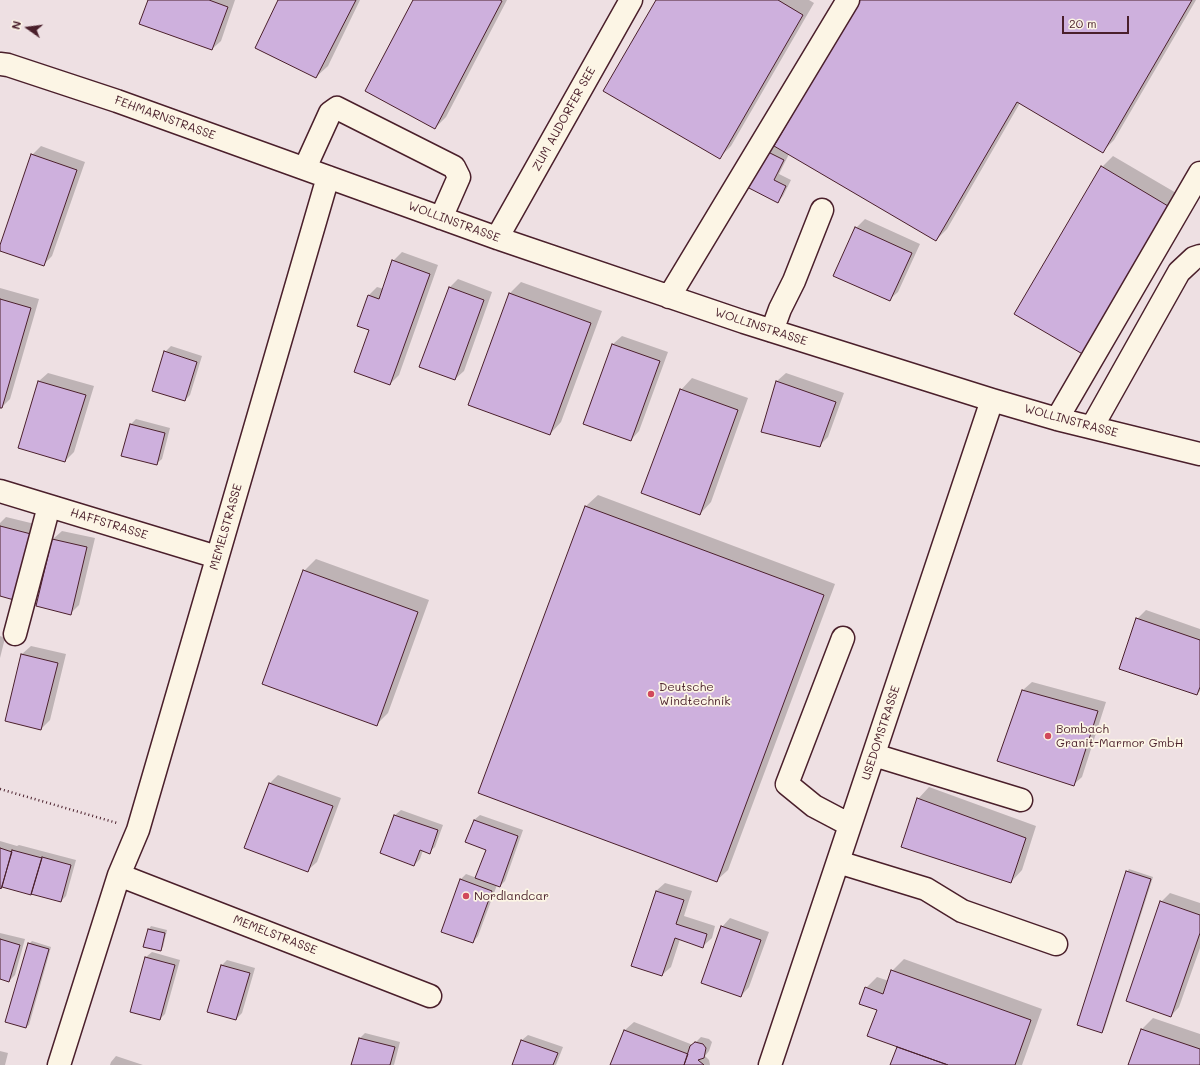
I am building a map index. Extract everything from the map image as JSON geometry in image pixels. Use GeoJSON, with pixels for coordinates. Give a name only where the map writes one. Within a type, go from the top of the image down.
{"type":"FeatureCollection","features":[{"type":"Feature","properties":{"kind":"street","name":"ZUM AUDORFER SEE"},"geometry":{"type":"LineString","coordinates":[[497,238],[631,0]]}},
{"type":"Feature","properties":{"kind":"street"},"geometry":{"type":"LineString","coordinates":[[669,297],[848,0]]}},
{"type":"Feature","properties":{"kind":"street","name":"FEHMARNSTRASSE"},"geometry":{"type":"LineString","coordinates":[[0,64],[8,65],[117,101],[328,177]]}},
{"type":"Feature","properties":{"kind":"street"},"geometry":{"type":"LineString","coordinates":[[305,168],[330,113],[337,108],[454,166],[459,176],[440,218]]}},
{"type":"Feature","properties":{"kind":"street"},"geometry":{"type":"LineString","coordinates":[[1057,419],[1200,173]]}},
{"type":"Feature","properties":{"kind":"street","name":"WOLLINSTRASSE"},"geometry":{"type":"LineString","coordinates":[[328,177],[497,238],[772,331],[1057,419],[1200,454]]}},
{"type":"Feature","properties":{"kind":"street","name":"MEMELSTRASSE"},"geometry":{"type":"LineString","coordinates":[[58,1065],[119,875],[138,830],[328,177]]}},
{"type":"Feature","properties":{"kind":"street"},"geometry":{"type":"LineString","coordinates":[[772,331],[780,309],[794,281],[822,210]]}},
{"type":"Feature","properties":{"kind":"street"},"geometry":{"type":"LineString","coordinates":[[1092,427],[1179,272],[1194,258],[1200,256]]}},
{"type":"Feature","properties":{"kind":"street","name":"USEDOMSTRASSE"},"geometry":{"type":"LineString","coordinates":[[770,1065],[992,400]]}},
{"type":"Feature","properties":{"kind":"street","name":"HAFFSTRASSE"},"geometry":{"type":"LineString","coordinates":[[0,491],[217,557]]}},
{"type":"Feature","properties":{"kind":"street"},"geometry":{"type":"LineString","coordinates":[[14,634],[49,506]]}},
{"type":"Feature","properties":{"kind":"street"},"geometry":{"type":"LineString","coordinates":[[843,638],[787,784],[814,806],[850,825]]}},
{"type":"Feature","properties":{"kind":"street"},"geometry":{"type":"LineString","coordinates":[[874,754],[1021,800]]}},
{"type":"Feature","properties":{"kind":"street"},"geometry":{"type":"LineString","coordinates":[[838,862],[926,889],[962,912],[1056,944]]}},
{"type":"Feature","properties":{"kind":"street","name":"MEMELSTRASSE"},"geometry":{"type":"LineString","coordinates":[[119,875],[430,996]]}},
{"type":"Feature","properties":{"kind":"path"},"geometry":{"type":"LineString","coordinates":[[0,789],[138,830]]}},
{"type":"Feature","properties":{"kind":"building"},"geometry":{"type":"Polygon","coordinates":[[[148,0],[209,0],[228,7],[212,50],[139,24],[148,0]]]}},
{"type":"Feature","properties":{"kind":"building"},"geometry":{"type":"Polygon","coordinates":[[[278,0],[356,0],[316,78],[255,48],[278,0]]]}},
{"type":"Feature","properties":{"kind":"building"},"geometry":{"type":"Polygon","coordinates":[[[413,0],[502,1],[435,129],[365,91],[413,0]]]}},
{"type":"Feature","properties":{"kind":"building"},"geometry":{"type":"Polygon","coordinates":[[[656,0],[778,0],[803,15],[720,159],[603,91],[656,0]]]}},
{"type":"Feature","properties":{"kind":"building"},"geometry":{"type":"Polygon","coordinates":[[[859,0],[1192,0],[1103,153],[1017,102],[936,241],[774,146],[859,0]]]}},
{"type":"Feature","properties":{"kind":"building"},"geometry":{"type":"Polygon","coordinates":[[[766,151],[784,160],[774,180],[786,186],[778,203],[747,187],[766,151]]]}},
{"type":"Feature","properties":{"kind":"building"},"geometry":{"type":"Polygon","coordinates":[[[31,154],[77,170],[44,266],[0,251],[0,245],[31,154]]]}},
{"type":"Feature","properties":{"kind":"building"},"geometry":{"type":"Polygon","coordinates":[[[1101,166],[1173,209],[1086,356],[1014,314],[1101,166]]]}},
{"type":"Feature","properties":{"kind":"building"},"geometry":{"type":"Polygon","coordinates":[[[855,227],[912,253],[890,301],[833,276],[855,227]]]}},
{"type":"Feature","properties":{"kind":"building"},"geometry":{"type":"Polygon","coordinates":[[[392,260],[430,274],[390,385],[354,372],[369,330],[357,326],[368,295],[379,299],[392,260]]]}},
{"type":"Feature","properties":{"kind":"building"},"geometry":{"type":"Polygon","coordinates":[[[449,287],[484,300],[455,380],[419,367],[449,287]]]}},
{"type":"Feature","properties":{"kind":"building"},"geometry":{"type":"Polygon","coordinates":[[[509,293],[591,323],[550,435],[468,405],[509,293]]]}},
{"type":"Feature","properties":{"kind":"building"},"geometry":{"type":"Polygon","coordinates":[[[0,299],[31,308],[2,408],[0,408],[0,299]]]}},
{"type":"Feature","properties":{"kind":"building"},"geometry":{"type":"Polygon","coordinates":[[[612,344],[660,361],[631,441],[583,424],[612,344]]]}},
{"type":"Feature","properties":{"kind":"building"},"geometry":{"type":"Polygon","coordinates":[[[164,351],[197,362],[185,401],[152,391],[164,351]]]}},
{"type":"Feature","properties":{"kind":"building"},"geometry":{"type":"Polygon","coordinates":[[[38,381],[86,395],[65,462],[18,448],[38,381]]]}},
{"type":"Feature","properties":{"kind":"building"},"geometry":{"type":"Polygon","coordinates":[[[776,381],[836,402],[820,447],[761,432],[776,381]]]}},
{"type":"Feature","properties":{"kind":"building"},"geometry":{"type":"Polygon","coordinates":[[[680,389],[738,410],[700,515],[641,493],[680,389]]]}},
{"type":"Feature","properties":{"kind":"building"},"geometry":{"type":"Polygon","coordinates":[[[130,424],[165,433],[157,465],[121,456],[130,424]]]}},
{"type":"Feature","properties":{"kind":"building","name":"Deutsche Windtechnik"},"geometry":{"type":"Polygon","coordinates":[[[585,506],[824,595],[717,882],[478,793],[585,506]]]}},
{"type":"Feature","properties":{"kind":"building"},"geometry":{"type":"Polygon","coordinates":[[[0,526],[31,534],[14,600],[0,596],[0,526]]]}},
{"type":"Feature","properties":{"kind":"building"},"geometry":{"type":"Polygon","coordinates":[[[52,539],[87,547],[71,615],[36,606],[52,539]]]}},
{"type":"Feature","properties":{"kind":"building"},"geometry":{"type":"Polygon","coordinates":[[[303,570],[418,612],[377,726],[262,684],[303,570]]]}},
{"type":"Feature","properties":{"kind":"building"},"geometry":{"type":"Polygon","coordinates":[[[1136,618],[1200,640],[1200,687],[1197,695],[1119,669],[1136,618]]]}},
{"type":"Feature","properties":{"kind":"building"},"geometry":{"type":"Polygon","coordinates":[[[21,654],[58,663],[41,730],[5,721],[21,654]]]}},
{"type":"Feature","properties":{"kind":"building","name":"Bombach Granit-Marmor GmbH"},"geometry":{"type":"Polygon","coordinates":[[[1022,690],[1098,711],[1074,786],[997,761],[1022,690]]]}},
{"type":"Feature","properties":{"kind":"building"},"geometry":{"type":"Polygon","coordinates":[[[269,783],[333,806],[308,872],[244,848],[269,783]]]}},
{"type":"Feature","properties":{"kind":"building"},"geometry":{"type":"Polygon","coordinates":[[[917,798],[1026,838],[1011,883],[901,847],[917,798]]]}},
{"type":"Feature","properties":{"kind":"building"},"geometry":{"type":"Polygon","coordinates":[[[394,815],[438,830],[430,854],[420,850],[414,866],[380,853],[394,815]]]}},
{"type":"Feature","properties":{"kind":"building"},"geometry":{"type":"Polygon","coordinates":[[[474,820],[518,836],[500,887],[475,878],[486,850],[465,842],[474,820]]]}},
{"type":"Feature","properties":{"kind":"building"},"geometry":{"type":"Polygon","coordinates":[[[0,848],[12,852],[1,889],[0,888],[0,848]]]}},
{"type":"Feature","properties":{"kind":"building"},"geometry":{"type":"Polygon","coordinates":[[[12,850],[42,858],[31,895],[2,887],[12,850]]]}},
{"type":"Feature","properties":{"kind":"building"},"geometry":{"type":"Polygon","coordinates":[[[42,857],[71,865],[61,902],[31,894],[42,857]]]}},
{"type":"Feature","properties":{"kind":"building"},"geometry":{"type":"Polygon","coordinates":[[[1126,871],[1151,879],[1102,1033],[1077,1025],[1126,871]]]}},
{"type":"Feature","properties":{"kind":"building"},"geometry":{"type":"Polygon","coordinates":[[[460,879],[492,891],[473,943],[441,932],[460,879]]]}},
{"type":"Feature","properties":{"kind":"building"},"geometry":{"type":"Polygon","coordinates":[[[656,891],[684,900],[676,924],[707,934],[703,948],[675,938],[662,976],[631,966],[656,891]]]}},
{"type":"Feature","properties":{"kind":"building"},"geometry":{"type":"Polygon","coordinates":[[[1160,901],[1200,915],[1200,933],[1171,1017],[1126,1001],[1160,901]]]}},
{"type":"Feature","properties":{"kind":"building"},"geometry":{"type":"Polygon","coordinates":[[[721,926],[761,940],[741,997],[701,983],[721,926]]]}},
{"type":"Feature","properties":{"kind":"building"},"geometry":{"type":"Polygon","coordinates":[[[148,929],[165,933],[161,951],[143,947],[148,929]]]}},
{"type":"Feature","properties":{"kind":"building"},"geometry":{"type":"Polygon","coordinates":[[[0,939],[20,945],[9,982],[0,979],[0,939]]]}},
{"type":"Feature","properties":{"kind":"building"},"geometry":{"type":"Polygon","coordinates":[[[28,943],[49,949],[26,1028],[5,1022],[28,943]]]}},
{"type":"Feature","properties":{"kind":"building"},"geometry":{"type":"Polygon","coordinates":[[[145,957],[175,965],[160,1020],[130,1012],[145,957]]]}},
{"type":"Feature","properties":{"kind":"building"},"geometry":{"type":"Polygon","coordinates":[[[221,965],[250,973],[236,1020],[207,1012],[221,965]]]}},
{"type":"Feature","properties":{"kind":"building"},"geometry":{"type":"Polygon","coordinates":[[[891,970],[1031,1020],[1015,1065],[948,1065],[867,1036],[877,1010],[859,1004],[865,987],[883,994],[891,970]]]}},
{"type":"Feature","properties":{"kind":"building"},"geometry":{"type":"Polygon","coordinates":[[[1141,1029],[1200,1049],[1200,1065],[1128,1065],[1141,1029]]]}},
{"type":"Feature","properties":{"kind":"building"},"geometry":{"type":"Polygon","coordinates":[[[624,1030],[688,1054],[684,1065],[610,1065],[624,1030]]]}},
{"type":"Feature","properties":{"kind":"building"},"geometry":{"type":"Polygon","coordinates":[[[359,1038],[395,1047],[390,1065],[351,1065],[359,1038]]]}},
{"type":"Feature","properties":{"kind":"building"},"geometry":{"type":"Polygon","coordinates":[[[521,1040],[558,1053],[553,1065],[512,1065],[521,1040]]]}},
{"type":"Feature","properties":{"kind":"building"},"geometry":{"type":"Polygon","coordinates":[[[695,1042],[703,1044],[706,1048],[704,1058],[698,1060],[704,1065],[684,1065],[690,1046],[695,1042]]]}},
{"type":"Feature","properties":{"kind":"building"},"geometry":{"type":"Polygon","coordinates":[[[897,1047],[948,1065],[890,1065],[897,1047]]]}},
{"type":"Feature","properties":{"kind":"place","name":"Deutsche Windtechnik"},"geometry":{"type":"Point","coordinates":[651,694]}},
{"type":"Feature","properties":{"kind":"place","name":"Bombach Granit-Marmor GmbH"},"geometry":{"type":"Point","coordinates":[1048,736]}},
{"type":"Feature","properties":{"kind":"place","name":"Nordlandcar"},"geometry":{"type":"Point","coordinates":[466,896]}}]}
